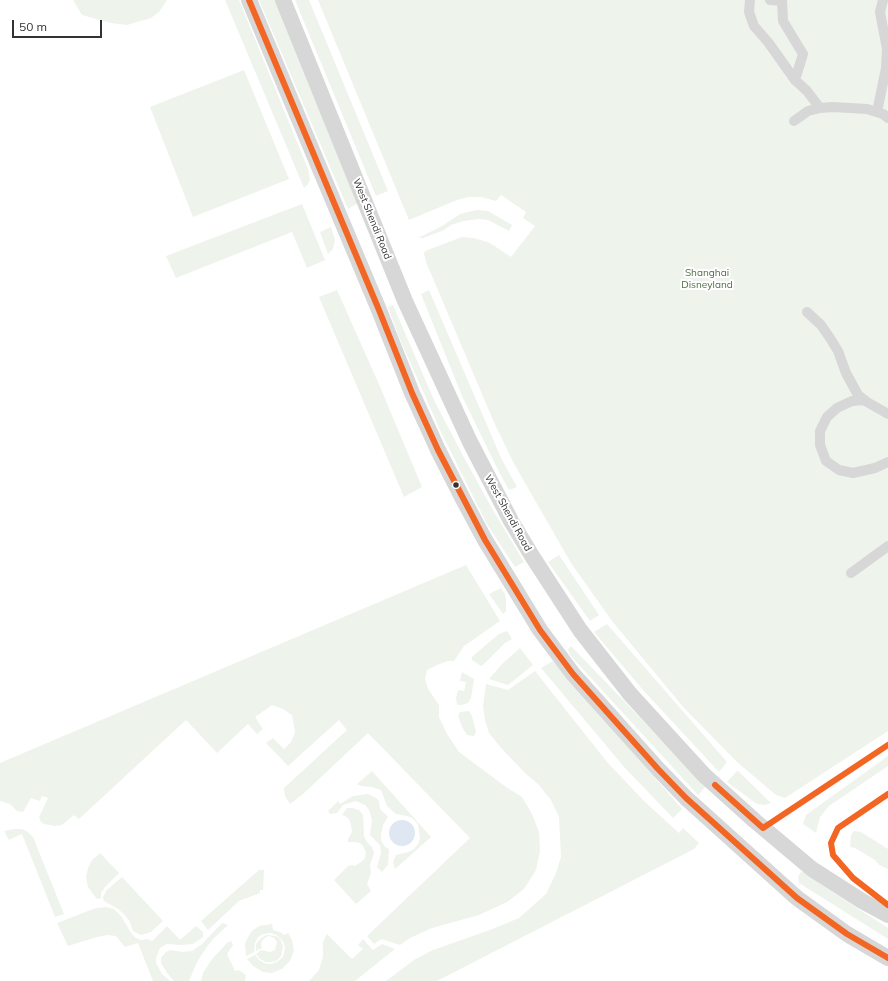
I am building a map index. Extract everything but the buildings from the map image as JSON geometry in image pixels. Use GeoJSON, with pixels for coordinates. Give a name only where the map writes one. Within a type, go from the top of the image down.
{"type":"FeatureCollection","features":[{"type":"Feature","properties":{"kind":"street"},"geometry":{"type":"LineString","coordinates":[[249,0],[379,310],[412,393],[438,450],[485,540],[540,630],[573,674],[686,798],[798,898],[847,934],[888,958]]}},
{"type":"Feature","properties":{"kind":"street","name":"West Shendi Road"},"geometry":{"type":"LineString","coordinates":[[283,0],[403,295],[457,413],[510,521],[580,630],[630,694],[704,775],[755,821],[812,868],[862,901],[888,915]]}},
{"type":"Feature","properties":{"kind":"street"},"geometry":{"type":"LineString","coordinates":[[750,0],[749,12],[754,26],[768,42],[795,80],[807,91],[820,108]]}},
{"type":"Feature","properties":{"kind":"street"},"geometry":{"type":"LineString","coordinates":[[770,0],[782,1],[784,21],[803,54],[795,80]]}},
{"type":"Feature","properties":{"kind":"street"},"geometry":{"type":"LineString","coordinates":[[877,112],[885,82],[886,68],[887,49],[880,12],[883,0]]}},
{"type":"Feature","properties":{"kind":"street"},"geometry":{"type":"LineString","coordinates":[[794,121],[808,111],[833,107],[867,108],[883,114],[888,118]]}},
{"type":"Feature","properties":{"kind":"street"},"geometry":{"type":"LineString","coordinates":[[807,312],[821,326],[838,351],[846,373],[858,395],[886,413]]}},
{"type":"Feature","properties":{"kind":"street"},"geometry":{"type":"LineString","coordinates":[[864,400],[852,401],[837,408],[827,417],[820,431],[820,445],[826,461],[839,470],[853,473],[875,468],[888,462]]}},
{"type":"Feature","properties":{"kind":"street"},"geometry":{"type":"LineString","coordinates":[[851,572],[888,546]]}},
{"type":"Feature","properties":{"kind":"green space"},"geometry":{"type":"Polygon","coordinates":[[[73,0],[167,0],[159,12],[151,18],[127,25],[111,23],[82,15],[73,0]]]}},
{"type":"Feature","properties":{"kind":"green space"},"geometry":{"type":"Polygon","coordinates":[[[225,0],[239,0],[308,169],[310,179],[304,188],[225,0]]]}},
{"type":"Feature","properties":{"kind":"green space"},"geometry":{"type":"Polygon","coordinates":[[[259,0],[275,0],[358,203],[348,209],[259,0]]]}},
{"type":"Feature","properties":{"kind":"green space"},"geometry":{"type":"Polygon","coordinates":[[[295,0],[309,0],[388,191],[376,196],[295,0]]]}},
{"type":"Feature","properties":{"kind":"green space","name":"Shanghai Disneyland"},"geometry":{"type":"Polygon","coordinates":[[[318,0],[888,0],[888,731],[785,798],[776,795],[737,762],[684,708],[612,621],[571,563],[513,462],[493,420],[426,262],[424,254],[425,251],[462,237],[474,238],[490,243],[511,257],[535,226],[523,218],[526,212],[501,195],[496,201],[481,197],[469,197],[457,200],[409,220],[318,0]]]}},
{"type":"Feature","properties":{"kind":"green space"},"geometry":{"type":"Polygon","coordinates":[[[244,70],[289,179],[193,217],[150,107],[244,70]]]}},
{"type":"Feature","properties":{"kind":"green space"},"geometry":{"type":"Polygon","coordinates":[[[302,204],[325,260],[307,268],[292,232],[176,278],[166,256],[302,204]]]}},
{"type":"Feature","properties":{"kind":"green space"},"geometry":{"type":"Polygon","coordinates":[[[477,210],[488,211],[512,225],[509,231],[488,220],[479,219],[451,225],[442,231],[423,238],[418,238],[442,226],[460,214],[477,210]]]}},
{"type":"Feature","properties":{"kind":"green space"},"geometry":{"type":"Polygon","coordinates":[[[331,227],[335,240],[333,249],[328,254],[320,232],[331,227]]]}},
{"type":"Feature","properties":{"kind":"green space"},"geometry":{"type":"Polygon","coordinates":[[[337,290],[422,487],[404,497],[319,297],[337,290]]]}},
{"type":"Feature","properties":{"kind":"green space"},"geometry":{"type":"Polygon","coordinates":[[[429,290],[502,460],[517,487],[509,490],[462,396],[421,294],[429,290]]]}},
{"type":"Feature","properties":{"kind":"green space"},"geometry":{"type":"Polygon","coordinates":[[[393,305],[434,400],[490,505],[524,562],[515,567],[487,524],[441,432],[399,337],[388,307],[393,305]]]}},
{"type":"Feature","properties":{"kind":"green space"},"geometry":{"type":"Polygon","coordinates":[[[559,555],[599,615],[590,621],[548,562],[559,555]]]}},
{"type":"Feature","properties":{"kind":"green space"},"geometry":{"type":"Polygon","coordinates":[[[466,565],[500,621],[464,646],[454,661],[448,661],[427,670],[425,679],[428,689],[439,705],[439,717],[447,734],[459,752],[522,797],[532,814],[539,832],[540,851],[536,870],[524,889],[507,902],[479,915],[432,928],[410,938],[400,945],[381,939],[374,944],[367,936],[470,838],[368,733],[303,794],[290,804],[285,796],[284,788],[347,730],[339,720],[288,766],[266,743],[273,738],[284,749],[291,742],[295,732],[292,715],[283,709],[272,705],[255,717],[263,729],[257,734],[248,724],[217,753],[186,720],[79,819],[74,815],[62,825],[54,826],[41,822],[39,817],[48,798],[42,796],[40,801],[31,798],[23,812],[17,811],[10,804],[0,801],[0,763],[466,565]]]}},
{"type":"Feature","properties":{"kind":"green space"},"geometry":{"type":"Polygon","coordinates":[[[501,588],[506,599],[506,611],[503,614],[489,594],[501,588]]]}},
{"type":"Feature","properties":{"kind":"green space"},"geometry":{"type":"Polygon","coordinates":[[[607,624],[727,762],[719,772],[643,690],[594,632],[607,624]]]}},
{"type":"Feature","properties":{"kind":"green space"},"geometry":{"type":"Polygon","coordinates":[[[507,631],[512,639],[505,643],[483,665],[481,666],[472,660],[472,657],[499,634],[507,631]]]}},
{"type":"Feature","properties":{"kind":"green space"},"geometry":{"type":"Polygon","coordinates":[[[571,646],[706,786],[698,795],[570,655],[568,649],[571,646]]]}},
{"type":"Feature","properties":{"kind":"green space"},"geometry":{"type":"Polygon","coordinates":[[[520,648],[533,665],[508,685],[489,679],[502,664],[520,648]]]}},
{"type":"Feature","properties":{"kind":"green space"},"geometry":{"type":"Polygon","coordinates":[[[553,661],[682,809],[673,818],[625,768],[541,668],[553,661]]]}},
{"type":"Feature","properties":{"kind":"green space"},"geometry":{"type":"Polygon","coordinates":[[[535,671],[607,762],[644,801],[679,833],[683,828],[699,843],[694,849],[437,981],[386,981],[414,960],[433,950],[519,918],[546,894],[556,873],[561,857],[559,817],[551,800],[538,784],[526,774],[501,748],[489,733],[483,706],[486,684],[508,690],[535,671]]]}},
{"type":"Feature","properties":{"kind":"green space"},"geometry":{"type":"Polygon","coordinates":[[[462,672],[474,679],[471,698],[468,703],[457,705],[456,698],[458,690],[464,691],[466,682],[460,681],[462,672]]]}},
{"type":"Feature","properties":{"kind":"green space"},"geometry":{"type":"Polygon","coordinates":[[[469,711],[472,716],[476,732],[474,736],[467,735],[458,716],[460,712],[469,711]]]}},
{"type":"Feature","properties":{"kind":"green space"},"geometry":{"type":"Polygon","coordinates":[[[888,756],[888,766],[829,806],[820,817],[816,833],[803,824],[806,815],[888,756]]]}},
{"type":"Feature","properties":{"kind":"green space"},"geometry":{"type":"Polygon","coordinates":[[[372,771],[431,837],[395,869],[393,862],[396,855],[409,852],[418,844],[420,839],[418,824],[412,818],[396,814],[387,806],[381,790],[357,784],[372,771]]]}},
{"type":"Feature","properties":{"kind":"green space"},"geometry":{"type":"Polygon","coordinates":[[[737,771],[771,803],[765,805],[757,804],[727,782],[737,771]]]}},
{"type":"Feature","properties":{"kind":"green space"},"geometry":{"type":"Polygon","coordinates":[[[368,794],[379,801],[380,809],[388,817],[383,825],[381,840],[385,847],[389,849],[388,865],[382,872],[377,867],[381,853],[380,845],[370,835],[372,820],[369,810],[365,805],[356,801],[343,805],[337,813],[330,814],[328,811],[338,801],[340,804],[353,796],[368,794]]]}},
{"type":"Feature","properties":{"kind":"green space"},"geometry":{"type":"Polygon","coordinates":[[[347,808],[359,810],[363,815],[364,836],[366,841],[372,847],[374,853],[370,865],[371,873],[367,884],[371,891],[356,904],[334,880],[348,866],[355,866],[362,861],[365,858],[366,853],[360,843],[348,842],[352,832],[351,825],[349,819],[342,815],[347,808]]]}},
{"type":"Feature","properties":{"kind":"green space"},"geometry":{"type":"Polygon","coordinates":[[[22,829],[33,837],[64,914],[55,917],[22,834],[9,840],[4,831],[22,829]]]}},
{"type":"Feature","properties":{"kind":"green space"},"geometry":{"type":"Polygon","coordinates":[[[854,831],[861,832],[888,849],[888,869],[879,865],[875,860],[855,848],[850,847],[851,835],[854,831]]]}},
{"type":"Feature","properties":{"kind":"green space"},"geometry":{"type":"Polygon","coordinates":[[[100,853],[119,873],[105,887],[101,893],[101,898],[97,899],[88,887],[86,877],[92,860],[100,853]]]}},
{"type":"Feature","properties":{"kind":"green space"},"geometry":{"type":"Polygon","coordinates":[[[259,870],[264,870],[263,890],[260,890],[260,893],[239,901],[208,930],[201,921],[259,870]]]}},
{"type":"Feature","properties":{"kind":"green space"},"geometry":{"type":"Polygon","coordinates":[[[801,872],[806,872],[816,881],[888,928],[888,939],[799,883],[798,877],[801,872]]]}},
{"type":"Feature","properties":{"kind":"green space"},"geometry":{"type":"Polygon","coordinates":[[[122,877],[163,921],[151,932],[141,935],[133,931],[130,922],[125,915],[104,901],[103,897],[107,890],[122,877]]]}},
{"type":"Feature","properties":{"kind":"green space"},"geometry":{"type":"Polygon","coordinates":[[[106,907],[114,909],[121,916],[131,933],[136,938],[141,940],[147,939],[152,941],[167,926],[180,940],[196,926],[203,932],[203,937],[193,944],[167,944],[160,948],[156,958],[156,963],[162,974],[170,981],[153,981],[138,943],[125,947],[116,936],[108,935],[68,946],[57,923],[96,908],[106,907]]]}},
{"type":"Feature","properties":{"kind":"green space"},"geometry":{"type":"Polygon","coordinates":[[[222,923],[228,925],[206,948],[197,962],[189,981],[174,981],[161,963],[161,958],[170,950],[183,952],[192,951],[202,944],[222,923]]]}},
{"type":"Feature","properties":{"kind":"green space"},"geometry":{"type":"Polygon","coordinates":[[[272,924],[273,930],[284,935],[288,933],[292,940],[294,950],[290,961],[282,969],[272,973],[263,972],[253,966],[247,959],[255,955],[259,960],[266,964],[277,962],[283,957],[285,949],[284,943],[281,939],[271,933],[263,934],[258,937],[255,943],[254,952],[246,956],[245,944],[252,931],[259,926],[272,924]]]}},
{"type":"Feature","properties":{"kind":"green space"},"geometry":{"type":"Polygon","coordinates":[[[327,934],[352,959],[363,949],[358,945],[363,939],[373,950],[382,944],[395,949],[355,981],[309,981],[319,970],[323,957],[323,942],[327,934]]]}},
{"type":"Feature","properties":{"kind":"green space"},"geometry":{"type":"Polygon","coordinates":[[[266,935],[276,936],[280,939],[283,946],[281,956],[276,961],[266,962],[260,959],[256,954],[261,950],[270,952],[275,950],[277,942],[274,938],[269,936],[262,941],[262,948],[256,951],[256,944],[266,935]]]}},
{"type":"Feature","properties":{"kind":"green space"},"geometry":{"type":"Polygon","coordinates":[[[231,941],[233,945],[227,954],[235,971],[239,970],[246,975],[245,981],[201,981],[203,973],[212,959],[227,943],[231,941]]]}},
{"type":"Feature","properties":{"kind":"shaded area"},"geometry":{"type":"Polygon","coordinates":[[[402,820],[411,824],[415,833],[411,842],[402,846],[393,842],[389,833],[393,824],[402,820]]]}},
{"type":"Feature","properties":{"kind":"transit line"},"geometry":{"type":"LineString","coordinates":[[249,0],[379,310],[412,393],[438,450],[485,540],[540,630],[573,674],[686,798],[797,898],[847,934],[888,958]]}},
{"type":"Feature","properties":{"kind":"transit line"},"geometry":{"type":"LineString","coordinates":[[715,785],[763,828],[888,745]]}},
{"type":"Feature","properties":{"kind":"transit line"},"geometry":{"type":"LineString","coordinates":[[888,794],[838,828],[831,843],[833,855],[853,878],[888,905]]}}]}
